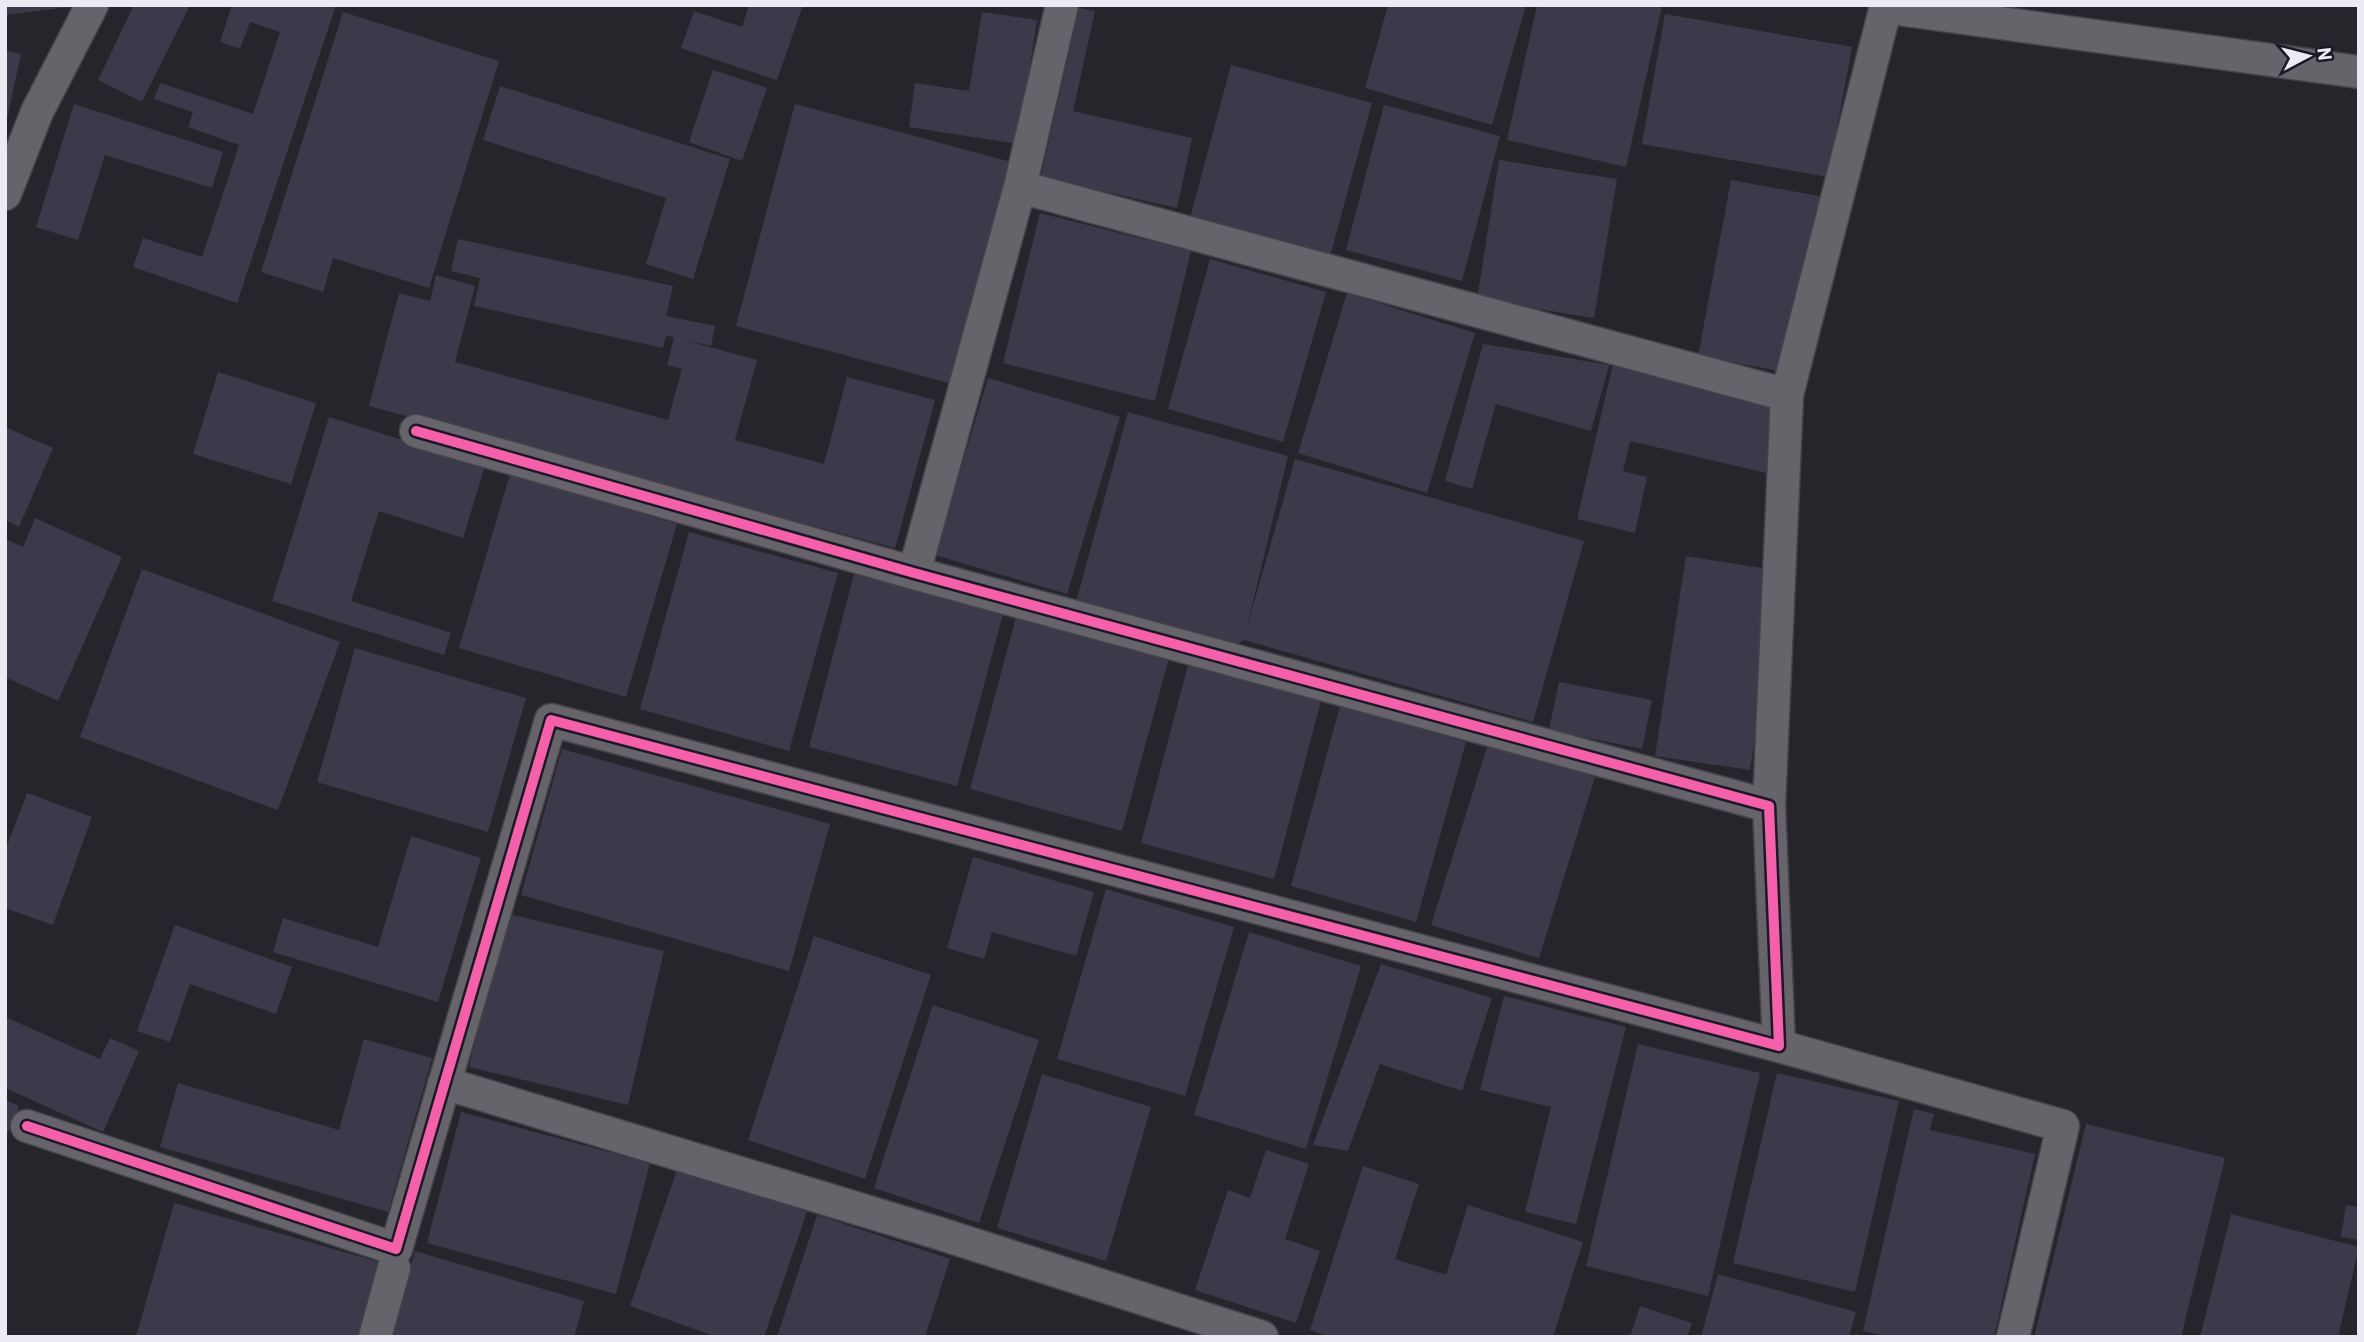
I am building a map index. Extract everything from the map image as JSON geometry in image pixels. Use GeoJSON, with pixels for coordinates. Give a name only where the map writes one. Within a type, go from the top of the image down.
{"type":"FeatureCollection","features":[{"type":"Feature","properties":{"kind":"street"},"geometry":{"type":"LineString","coordinates":[[5,194],[37,112],[92,5]]}},
{"type":"Feature","properties":{"kind":"street"},"geometry":{"type":"LineString","coordinates":[[914,573],[1020,187],[1062,5]]}},
{"type":"Feature","properties":{"kind":"street"},"geometry":{"type":"LineString","coordinates":[[1779,1046],[1769,806],[1787,395],[1885,5],[1905,10],[2359,72]]}},
{"type":"Feature","properties":{"kind":"street"},"geometry":{"type":"LineString","coordinates":[[1020,187],[1787,395]]}},
{"type":"Feature","properties":{"kind":"street"},"geometry":{"type":"LineString","coordinates":[[416,431],[914,573],[1769,806]]}},
{"type":"Feature","properties":{"kind":"street"},"geometry":{"type":"LineString","coordinates":[[27,1126],[396,1249],[551,720],[1779,1046],[2063,1126],[2013,1337]]}},
{"type":"Feature","properties":{"kind":"street"},"geometry":{"type":"LineString","coordinates":[[444,1083],[938,1233],[1262,1337]]}},
{"type":"Feature","properties":{"kind":"street"},"geometry":{"type":"LineString","coordinates":[[375,1337],[394,1268]]}},
{"type":"Feature","properties":{"kind":"building"},"geometry":{"type":"Polygon","coordinates":[[[5,5],[69,5],[69,7],[5,15],[5,5]]]}},
{"type":"Feature","properties":{"kind":"building"},"geometry":{"type":"Polygon","coordinates":[[[134,5],[190,5],[142,102],[98,80],[134,5]]]}},
{"type":"Feature","properties":{"kind":"building"},"geometry":{"type":"Polygon","coordinates":[[[232,5],[336,5],[237,303],[133,267],[143,238],[202,257],[239,145],[188,127],[193,112],[154,99],[160,83],[253,114],[280,32],[250,22],[240,49],[220,42],[232,5]]]}},
{"type":"Feature","properties":{"kind":"building"},"geometry":{"type":"Polygon","coordinates":[[[749,5],[803,5],[777,80],[681,48],[694,11],[742,27],[749,5]]]}},
{"type":"Feature","properties":{"kind":"building"},"geometry":{"type":"Polygon","coordinates":[[[1388,5],[1526,5],[1492,125],[1365,88],[1388,5]]]}},
{"type":"Feature","properties":{"kind":"building"},"geometry":{"type":"Polygon","coordinates":[[[1537,5],[1662,6],[1626,167],[1507,140],[1537,5]]]}},
{"type":"Feature","properties":{"kind":"building"},"geometry":{"type":"Polygon","coordinates":[[[1079,8],[1095,11],[1073,111],[1192,138],[1177,208],[1041,177],[1079,8]]]}},
{"type":"Feature","properties":{"kind":"building"},"geometry":{"type":"Polygon","coordinates":[[[343,12],[499,61],[429,288],[333,258],[323,292],[261,272],[343,12]]]}},
{"type":"Feature","properties":{"kind":"building"},"geometry":{"type":"Polygon","coordinates":[[[982,12],[1037,20],[1018,144],[909,127],[915,83],[969,91],[982,12]]]}},
{"type":"Feature","properties":{"kind":"building"},"geometry":{"type":"Polygon","coordinates":[[[1665,14],[1852,47],[1828,177],[1642,144],[1665,14]]]}},
{"type":"Feature","properties":{"kind":"building"},"geometry":{"type":"Polygon","coordinates":[[[5,50],[21,54],[6,123],[5,123],[5,50]]]}},
{"type":"Feature","properties":{"kind":"building"},"geometry":{"type":"Polygon","coordinates":[[[1231,65],[1372,103],[1330,256],[1190,218],[1231,65]]]}},
{"type":"Feature","properties":{"kind":"building"},"geometry":{"type":"Polygon","coordinates":[[[713,70],[767,88],[742,161],[689,142],[713,70]]]}},
{"type":"Feature","properties":{"kind":"building"},"geometry":{"type":"Polygon","coordinates":[[[500,86],[730,159],[693,279],[646,264],[666,198],[483,140],[500,86]]]}},
{"type":"Feature","properties":{"kind":"building"},"geometry":{"type":"Polygon","coordinates":[[[74,104],[223,152],[212,188],[105,155],[78,240],[36,227],[74,104]]]}},
{"type":"Feature","properties":{"kind":"building"},"geometry":{"type":"Polygon","coordinates":[[[795,104],[1015,163],[956,385],[736,326],[795,104]]]}},
{"type":"Feature","properties":{"kind":"building"},"geometry":{"type":"Polygon","coordinates":[[[1384,105],[1500,136],[1462,281],[1346,250],[1384,105]]]}},
{"type":"Feature","properties":{"kind":"building"},"geometry":{"type":"Polygon","coordinates":[[[1499,160],[1617,179],[1594,318],[1477,299],[1499,160]]]}},
{"type":"Feature","properties":{"kind":"building"},"geometry":{"type":"Polygon","coordinates":[[[1731,180],[1824,197],[1791,373],[1698,356],[1731,180]]]}},
{"type":"Feature","properties":{"kind":"building"},"geometry":{"type":"Polygon","coordinates":[[[1040,213],[1191,251],[1155,401],[1003,363],[1040,213]]]}},
{"type":"Feature","properties":{"kind":"building"},"geometry":{"type":"Polygon","coordinates":[[[458,239],[673,286],[666,316],[715,326],[711,346],[684,340],[757,360],[735,440],[824,464],[847,377],[935,400],[895,548],[369,406],[399,293],[430,301],[436,275],[475,286],[455,362],[668,420],[682,369],[667,365],[674,337],[666,336],[663,348],[474,306],[480,278],[451,271],[458,239]]]}},
{"type":"Feature","properties":{"kind":"building"},"geometry":{"type":"Polygon","coordinates":[[[1210,259],[1326,292],[1283,442],[1168,409],[1210,259]]]}},
{"type":"Feature","properties":{"kind":"building"},"geometry":{"type":"Polygon","coordinates":[[[1347,293],[1475,333],[1427,493],[1298,453],[1347,293]]]}},
{"type":"Feature","properties":{"kind":"building"},"geometry":{"type":"Polygon","coordinates":[[[1483,344],[1609,365],[1591,431],[1496,404],[1472,489],[1445,481],[1483,344]]]}},
{"type":"Feature","properties":{"kind":"building"},"geometry":{"type":"Polygon","coordinates":[[[1613,364],[1781,404],[1766,473],[1630,441],[1623,471],[1647,477],[1635,533],[1577,519],[1613,364]]]}},
{"type":"Feature","properties":{"kind":"building"},"geometry":{"type":"Polygon","coordinates":[[[218,372],[316,403],[291,484],[193,454],[218,372]]]}},
{"type":"Feature","properties":{"kind":"building"},"geometry":{"type":"Polygon","coordinates":[[[988,378],[1120,417],[1067,594],[935,555],[988,378]]]}},
{"type":"Feature","properties":{"kind":"building"},"geometry":{"type":"Polygon","coordinates":[[[1128,412],[1288,456],[1247,627],[1295,459],[1584,541],[1533,722],[1244,640],[1235,646],[1076,602],[1128,412]]]}},
{"type":"Feature","properties":{"kind":"building"},"geometry":{"type":"Polygon","coordinates":[[[329,417],[485,466],[463,538],[379,511],[351,601],[451,633],[444,655],[272,601],[329,417]]]}},
{"type":"Feature","properties":{"kind":"building"},"geometry":{"type":"Polygon","coordinates":[[[5,427],[53,448],[19,527],[5,520],[5,427]]]}},
{"type":"Feature","properties":{"kind":"building"},"geometry":{"type":"Polygon","coordinates":[[[510,474],[677,524],[626,697],[459,648],[510,474]]]}},
{"type":"Feature","properties":{"kind":"building"},"geometry":{"type":"Polygon","coordinates":[[[35,518],[122,557],[58,701],[5,677],[5,539],[23,547],[35,518]]]}},
{"type":"Feature","properties":{"kind":"building"},"geometry":{"type":"Polygon","coordinates":[[[689,532],[838,573],[789,751],[640,709],[689,532]]]}},
{"type":"Feature","properties":{"kind":"building"},"geometry":{"type":"Polygon","coordinates":[[[1686,556],[1780,571],[1750,770],[1655,756],[1686,556]]]}},
{"type":"Feature","properties":{"kind":"building"},"geometry":{"type":"Polygon","coordinates":[[[142,569],[340,642],[278,810],[80,737],[142,569]]]}},
{"type":"Feature","properties":{"kind":"building"},"geometry":{"type":"Polygon","coordinates":[[[854,574],[1003,614],[957,786],[809,747],[854,574]]]}},
{"type":"Feature","properties":{"kind":"building"},"geometry":{"type":"Polygon","coordinates":[[[1016,617],[1169,658],[1122,831],[970,789],[1016,617]]]}},
{"type":"Feature","properties":{"kind":"building"},"geometry":{"type":"Polygon","coordinates":[[[355,648],[526,698],[488,832],[317,782],[355,648]]]}},
{"type":"Feature","properties":{"kind":"building"},"geometry":{"type":"Polygon","coordinates":[[[1188,665],[1321,701],[1274,879],[1141,843],[1188,665]]]}},
{"type":"Feature","properties":{"kind":"building"},"geometry":{"type":"Polygon","coordinates":[[[1559,682],[1652,700],[1642,749],[1549,730],[1559,682]]]}},
{"type":"Feature","properties":{"kind":"building"},"geometry":{"type":"Polygon","coordinates":[[[1340,706],[1466,742],[1416,922],[1291,886],[1340,706]]]}},
{"type":"Feature","properties":{"kind":"building"},"geometry":{"type":"Polygon","coordinates":[[[1488,744],[1595,777],[1539,958],[1431,925],[1488,744]]]}},
{"type":"Feature","properties":{"kind":"building"},"geometry":{"type":"Polygon","coordinates":[[[562,749],[830,824],[789,971],[521,895],[562,749]]]}},
{"type":"Feature","properties":{"kind":"building"},"geometry":{"type":"Polygon","coordinates":[[[27,793],[92,817],[53,925],[5,908],[5,851],[27,793]]]}},
{"type":"Feature","properties":{"kind":"building"},"geometry":{"type":"Polygon","coordinates":[[[411,836],[481,858],[438,1002],[273,952],[283,918],[378,947],[411,836]]]}},
{"type":"Feature","properties":{"kind":"building"},"geometry":{"type":"Polygon","coordinates":[[[973,857],[1094,892],[1076,956],[992,932],[984,959],[947,948],[973,857]]]}},
{"type":"Feature","properties":{"kind":"building"},"geometry":{"type":"Polygon","coordinates":[[[1106,889],[1234,927],[1185,1096],[1057,1059],[1106,889]]]}},
{"type":"Feature","properties":{"kind":"building"},"geometry":{"type":"Polygon","coordinates":[[[505,913],[664,951],[628,1105],[469,1067],[505,913]]]}},
{"type":"Feature","properties":{"kind":"building"},"geometry":{"type":"Polygon","coordinates":[[[175,925],[292,967],[276,1014],[190,984],[170,1042],[137,1031],[175,925]]]}},
{"type":"Feature","properties":{"kind":"building"},"geometry":{"type":"Polygon","coordinates":[[[1249,932],[1361,966],[1306,1149],[1194,1115],[1249,932]]]}},
{"type":"Feature","properties":{"kind":"building"},"geometry":{"type":"Polygon","coordinates":[[[814,936],[931,975],[865,1179],[748,1140],[814,936]]]}},
{"type":"Feature","properties":{"kind":"building"},"geometry":{"type":"Polygon","coordinates":[[[1381,964],[1492,998],[1462,1091],[1380,1064],[1348,1151],[1313,1145],[1381,964]]]}},
{"type":"Feature","properties":{"kind":"building"},"geometry":{"type":"Polygon","coordinates":[[[1504,996],[1626,1027],[1576,1224],[1525,1212],[1551,1107],[1480,1090],[1504,996]]]}},
{"type":"Feature","properties":{"kind":"building"},"geometry":{"type":"Polygon","coordinates":[[[933,1005],[1039,1040],[979,1223],[874,1188],[933,1005]]]}},
{"type":"Feature","properties":{"kind":"building"},"geometry":{"type":"Polygon","coordinates":[[[5,1017],[100,1059],[110,1038],[139,1051],[103,1132],[5,1088],[5,1017]]]}},
{"type":"Feature","properties":{"kind":"building"},"geometry":{"type":"Polygon","coordinates":[[[364,1039],[432,1058],[388,1212],[160,1147],[178,1083],[339,1130],[364,1039]]]}},
{"type":"Feature","properties":{"kind":"building"},"geometry":{"type":"Polygon","coordinates":[[[1638,1044],[1760,1073],[1708,1296],[1586,1266],[1638,1044]]]}},
{"type":"Feature","properties":{"kind":"building"},"geometry":{"type":"Polygon","coordinates":[[[1777,1073],[1899,1101],[1855,1292],[1733,1263],[1777,1073]]]}},
{"type":"Feature","properties":{"kind":"building"},"geometry":{"type":"Polygon","coordinates":[[[1042,1074],[1151,1107],[1106,1261],[997,1228],[1042,1074]]]}},
{"type":"Feature","properties":{"kind":"building"},"geometry":{"type":"Polygon","coordinates":[[[5,1100],[19,1106],[5,1139],[5,1100]]]}},
{"type":"Feature","properties":{"kind":"building"},"geometry":{"type":"Polygon","coordinates":[[[1914,1109],[1934,1114],[1930,1130],[2035,1154],[1994,1337],[1889,1337],[1863,1331],[1914,1109]]]}},
{"type":"Feature","properties":{"kind":"building"},"geometry":{"type":"Polygon","coordinates":[[[461,1112],[650,1163],[616,1294],[427,1243],[461,1112]]]}},
{"type":"Feature","properties":{"kind":"building"},"geometry":{"type":"Polygon","coordinates":[[[2086,1124],[2225,1158],[2181,1337],[2034,1337],[2086,1124]]]}},
{"type":"Feature","properties":{"kind":"building"},"geometry":{"type":"Polygon","coordinates":[[[1266,1150],[1309,1164],[1285,1239],[1320,1251],[1296,1323],[1195,1290],[1228,1190],[1250,1198],[1266,1150]]]}},
{"type":"Feature","properties":{"kind":"building"},"geometry":{"type":"Polygon","coordinates":[[[1363,1166],[1419,1184],[1395,1259],[1446,1275],[1468,1205],[1583,1242],[1553,1337],[1330,1337],[1310,1330],[1363,1166]]]}},
{"type":"Feature","properties":{"kind":"building"},"geometry":{"type":"Polygon","coordinates":[[[678,1167],[807,1212],[764,1337],[717,1337],[630,1306],[678,1167]]]}},
{"type":"Feature","properties":{"kind":"building"},"geometry":{"type":"Polygon","coordinates":[[[174,1203],[379,1262],[357,1337],[136,1337],[174,1203]]]}},
{"type":"Feature","properties":{"kind":"building"},"geometry":{"type":"Polygon","coordinates":[[[2346,1205],[2359,1207],[2359,1240],[2341,1237],[2346,1205]]]}},
{"type":"Feature","properties":{"kind":"building"},"geometry":{"type":"Polygon","coordinates":[[[2231,1214],[2359,1247],[2338,1337],[2200,1337],[2231,1214]]]}},
{"type":"Feature","properties":{"kind":"building"},"geometry":{"type":"Polygon","coordinates":[[[817,1215],[950,1259],[925,1337],[777,1337],[817,1215]]]}},
{"type":"Feature","properties":{"kind":"building"},"geometry":{"type":"Polygon","coordinates":[[[415,1251],[584,1301],[574,1337],[391,1337],[415,1251]]]}},
{"type":"Feature","properties":{"kind":"building"},"geometry":{"type":"Polygon","coordinates":[[[1718,1274],[1856,1312],[1849,1337],[1701,1337],[1718,1274]]]}},
{"type":"Feature","properties":{"kind":"building"},"geometry":{"type":"Polygon","coordinates":[[[1640,1306],[1692,1323],[1687,1337],[1630,1337],[1640,1306]]]}},
{"type":"Feature","properties":{"kind":"cycle path"},"geometry":{"type":"LineString","coordinates":[[27,1126],[396,1249],[551,720],[1779,1046],[1769,806],[914,573],[416,431]]}}]}
